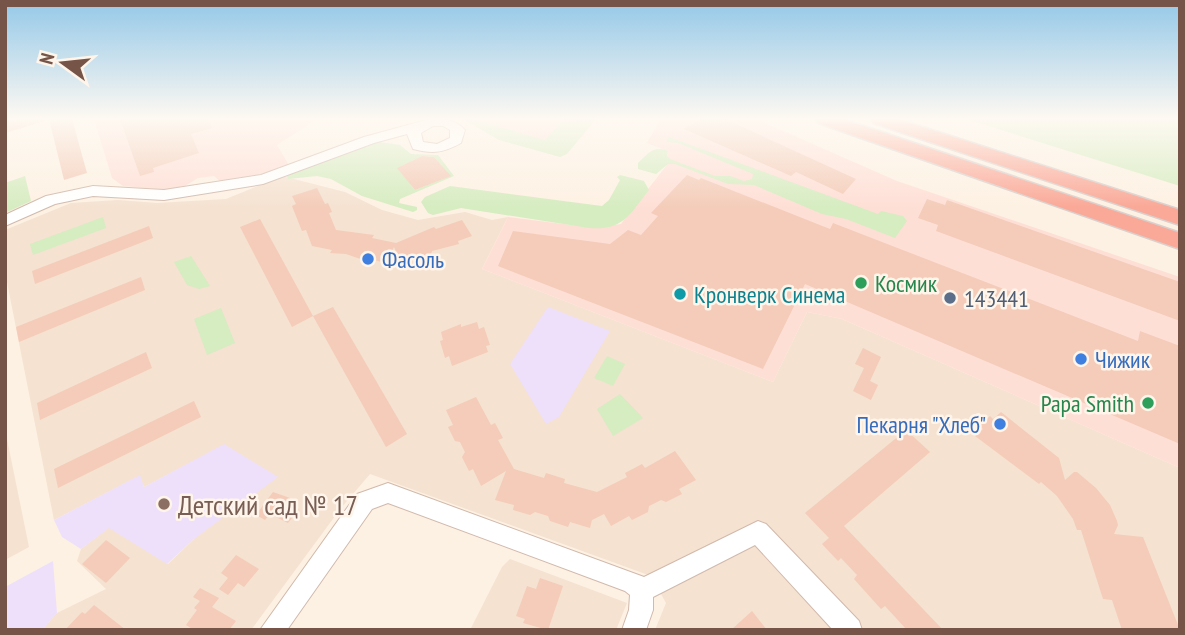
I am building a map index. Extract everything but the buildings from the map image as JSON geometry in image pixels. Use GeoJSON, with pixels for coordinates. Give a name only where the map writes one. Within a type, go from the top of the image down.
{"type":"FeatureCollection","features":[{"type":"Feature","properties":{"kind":"highway"},"geometry":{"type":"LineString","coordinates":[[911,149],[1180,241]]}},
{"type":"Feature","properties":{"kind":"highway"},"geometry":{"type":"LineString","coordinates":[[970,149],[1180,218]]}},
{"type":"Feature","properties":{"kind":"street"},"geometry":{"type":"LineString","coordinates":[[5,221],[51,200],[93,191],[164,195],[263,178],[348,149]]}},
{"type":"Feature","properties":{"kind":"street"},"geometry":{"type":"LineString","coordinates":[[272,630],[365,501],[388,493],[632,582],[642,590]]}},
{"type":"Feature","properties":{"kind":"street"},"geometry":{"type":"LineString","coordinates":[[642,590],[758,532],[850,630]]}},
{"type":"Feature","properties":{"kind":"street"},"geometry":{"type":"LineString","coordinates":[[634,630],[641,610],[642,590]]}},
{"type":"Feature","properties":{"kind":"shaded area"},"geometry":{"type":"Polygon","coordinates":[[[103,149],[279,149],[290,167],[222,183],[214,176],[198,178],[180,189],[166,190],[123,186],[112,178],[103,149]]]}},
{"type":"Feature","properties":{"kind":"shaded area"},"geometry":{"type":"Polygon","coordinates":[[[662,149],[823,149],[897,181],[1180,277],[1180,468],[842,319],[807,312],[773,382],[482,269],[508,217],[595,228],[621,224],[666,166],[668,151],[662,149]]]}},
{"type":"Feature","properties":{"kind":"shaded area"},"geometry":{"type":"Polygon","coordinates":[[[282,176],[345,192],[382,210],[418,220],[465,212],[492,220],[508,217],[482,269],[773,382],[807,312],[842,319],[1180,468],[1180,630],[655,630],[666,603],[651,576],[370,474],[341,508],[251,630],[42,630],[57,613],[106,589],[77,561],[81,549],[109,527],[168,564],[194,539],[224,445],[144,487],[139,476],[54,520],[5,272],[5,230],[71,203],[118,200],[157,203],[226,199],[282,176]]]}},
{"type":"Feature","properties":{"kind":"shaded area"},"geometry":{"type":"Polygon","coordinates":[[[548,307],[610,331],[559,417],[546,424],[510,364],[548,307]]]}},
{"type":"Feature","properties":{"kind":"shaded area"},"geometry":{"type":"Polygon","coordinates":[[[5,429],[29,547],[5,560],[5,429]]]}},
{"type":"Feature","properties":{"kind":"shaded area","name":"Детский сад № 17"},"geometry":{"type":"Polygon","coordinates":[[[224,444],[278,477],[194,539],[167,564],[109,528],[81,549],[62,537],[54,520],[140,475],[144,487],[224,444]]]}},
{"type":"Feature","properties":{"kind":"shaded area"},"geometry":{"type":"Polygon","coordinates":[[[510,559],[627,603],[616,630],[470,630],[502,567],[510,559]]]}},
{"type":"Feature","properties":{"kind":"shaded area"},"geometry":{"type":"Polygon","coordinates":[[[53,561],[57,613],[42,630],[5,630],[5,587],[53,561]]]}},
{"type":"Feature","properties":{"kind":"green space"},"geometry":{"type":"Polygon","coordinates":[[[356,149],[404,149],[411,154],[438,155],[454,176],[400,199],[399,203],[417,207],[413,212],[362,196],[331,179],[317,176],[288,179],[287,176],[356,149]],[[422,156],[398,168],[415,190],[450,176],[434,157],[422,156]]]}},
{"type":"Feature","properties":{"kind":"green space"},"geometry":{"type":"Polygon","coordinates":[[[530,149],[571,149],[560,157],[530,149]]]}},
{"type":"Feature","properties":{"kind":"green space"},"geometry":{"type":"Polygon","coordinates":[[[663,149],[668,151],[667,156],[670,159],[715,176],[730,176],[744,181],[752,179],[753,174],[692,149],[701,149],[878,214],[881,211],[903,216],[907,221],[895,238],[846,219],[822,214],[754,185],[728,184],[675,164],[668,164],[656,174],[638,169],[638,163],[655,150],[663,149]]]}},
{"type":"Feature","properties":{"kind":"green space"},"geometry":{"type":"Polygon","coordinates":[[[1061,149],[1180,149],[1180,186],[1061,149]]]}},
{"type":"Feature","properties":{"kind":"green space"},"geometry":{"type":"Polygon","coordinates":[[[620,175],[644,181],[649,190],[625,219],[610,227],[589,228],[461,208],[433,215],[428,213],[421,202],[425,197],[450,186],[602,206],[609,200],[620,175]]]}},
{"type":"Feature","properties":{"kind":"green space"},"geometry":{"type":"Polygon","coordinates":[[[25,176],[31,201],[5,213],[5,183],[25,176]]]}},
{"type":"Feature","properties":{"kind":"green space"},"geometry":{"type":"Polygon","coordinates":[[[103,217],[106,228],[33,255],[30,244],[103,217]]]}},
{"type":"Feature","properties":{"kind":"green space"},"geometry":{"type":"Polygon","coordinates":[[[191,256],[210,286],[199,289],[187,285],[174,262],[191,256]]]}},
{"type":"Feature","properties":{"kind":"green space"},"geometry":{"type":"Polygon","coordinates":[[[221,308],[235,343],[207,355],[194,319],[221,308]]]}},
{"type":"Feature","properties":{"kind":"green space"},"geometry":{"type":"Polygon","coordinates":[[[607,356],[625,364],[613,386],[594,378],[607,356]]]}},
{"type":"Feature","properties":{"kind":"green space"},"geometry":{"type":"Polygon","coordinates":[[[620,394],[643,418],[613,436],[597,409],[620,394]]]}},
{"type":"Feature","properties":{"kind":"place","name":"Фасоль"},"geometry":{"type":"Point","coordinates":[368,259]}},
{"type":"Feature","properties":{"kind":"place","name":"Космик"},"geometry":{"type":"Point","coordinates":[861,283]}},
{"type":"Feature","properties":{"kind":"place","name":"Кронверк Синема"},"geometry":{"type":"Point","coordinates":[680,294]}},
{"type":"Feature","properties":{"kind":"place","name":"143441"},"geometry":{"type":"Point","coordinates":[950,298]}},
{"type":"Feature","properties":{"kind":"place","name":"Чижик"},"geometry":{"type":"Point","coordinates":[1081,359]}},
{"type":"Feature","properties":{"kind":"place","name":"Papa Smith"},"geometry":{"type":"Point","coordinates":[1148,403]}},
{"type":"Feature","properties":{"kind":"place","name":"Пекарня \"Хлеб\""},"geometry":{"type":"Point","coordinates":[1000,424]}},
{"type":"Feature","properties":{"kind":"place","name":"Детский сад № 17"},"geometry":{"type":"Point","coordinates":[164,504]}}]}
